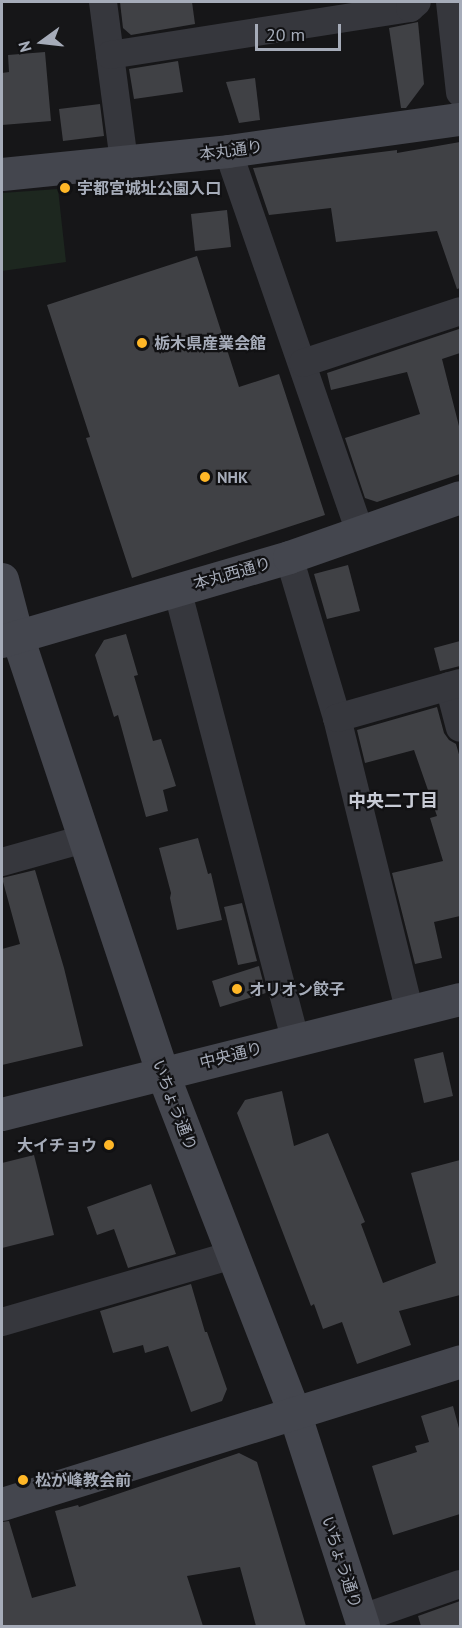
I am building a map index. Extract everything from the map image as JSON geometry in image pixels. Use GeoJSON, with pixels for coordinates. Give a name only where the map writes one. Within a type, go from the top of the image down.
{"type":"FeatureCollection","features":[{"type":"Feature","properties":{"kind":"street"},"geometry":{"type":"LineString","coordinates":[[103,2],[124,162]]}},
{"type":"Feature","properties":{"kind":"street"},"geometry":{"type":"LineString","coordinates":[[110,55],[351,9],[410,8],[417,2]]}},
{"type":"Feature","properties":{"kind":"street"},"geometry":{"type":"LineString","coordinates":[[450,2],[460,92]]}},
{"type":"Feature","properties":{"kind":"street","name":"本丸通り"},"geometry":{"type":"LineString","coordinates":[[2,174],[228,150],[460,119]]}},
{"type":"Feature","properties":{"kind":"street"},"geometry":{"type":"LineString","coordinates":[[228,150],[360,530]]}},
{"type":"Feature","properties":{"kind":"street"},"geometry":{"type":"LineString","coordinates":[[303,363],[460,311]]}},
{"type":"Feature","properties":{"kind":"street","name":"本丸西通り"},"geometry":{"type":"LineString","coordinates":[[9,638],[289,557],[360,530],[460,497]]}},
{"type":"Feature","properties":{"kind":"street"},"geometry":{"type":"LineString","coordinates":[[289,557],[337,718],[410,1012]]}},
{"type":"Feature","properties":{"kind":"street","name":"いちょう通り"},"geometry":{"type":"LineString","coordinates":[[2,579],[9,638],[84,839],[162,1072],[294,1412],[362,1623]]}},
{"type":"Feature","properties":{"kind":"street"},"geometry":{"type":"LineString","coordinates":[[177,589],[295,1039]]}},
{"type":"Feature","properties":{"kind":"street"},"geometry":{"type":"LineString","coordinates":[[337,718],[455,684],[460,728]]}},
{"type":"Feature","properties":{"kind":"street"},"geometry":{"type":"LineString","coordinates":[[2,862],[84,839]]}},
{"type":"Feature","properties":{"kind":"street","name":"中央通り"},"geometry":{"type":"LineString","coordinates":[[2,1114],[460,999]]}},
{"type":"Feature","properties":{"kind":"street"},"geometry":{"type":"LineString","coordinates":[[2,1322],[232,1255]]}},
{"type":"Feature","properties":{"kind":"street"},"geometry":{"type":"LineString","coordinates":[[2,1504],[460,1361]]}},
{"type":"Feature","properties":{"kind":"street"},"geometry":{"type":"LineString","coordinates":[[362,1623],[460,1584]]}},
{"type":"Feature","properties":{"kind":"shaded area"},"geometry":{"type":"Polygon","coordinates":[[[58,189],[66,262],[2,271],[2,193],[58,189]]]}},
{"type":"Feature","properties":{"kind":"building"},"geometry":{"type":"Polygon","coordinates":[[[120,2],[192,2],[195,24],[131,35],[123,28],[120,2]]]}},
{"type":"Feature","properties":{"kind":"building"},"geometry":{"type":"Polygon","coordinates":[[[418,22],[424,84],[406,108],[401,108],[389,28],[418,22]]]}},
{"type":"Feature","properties":{"kind":"building"},"geometry":{"type":"Polygon","coordinates":[[[45,52],[51,121],[2,125],[2,73],[9,72],[8,55],[45,52]]]}},
{"type":"Feature","properties":{"kind":"building"},"geometry":{"type":"Polygon","coordinates":[[[178,61],[183,92],[134,99],[129,69],[178,61]]]}},
{"type":"Feature","properties":{"kind":"building"},"geometry":{"type":"Polygon","coordinates":[[[255,78],[260,120],[239,123],[226,82],[255,78]]]}},
{"type":"Feature","properties":{"kind":"building"},"geometry":{"type":"Polygon","coordinates":[[[100,104],[104,136],[63,141],[59,109],[100,104]]]}},
{"type":"Feature","properties":{"kind":"building"},"geometry":{"type":"Polygon","coordinates":[[[460,142],[460,288],[457,289],[437,231],[336,242],[331,208],[269,215],[253,168],[397,150],[397,153],[460,142]]]}},
{"type":"Feature","properties":{"kind":"building"},"geometry":{"type":"Polygon","coordinates":[[[227,210],[231,247],[195,251],[191,214],[227,210]]]}},
{"type":"Feature","properties":{"kind":"building"},"geometry":{"type":"Polygon","coordinates":[[[197,256],[239,387],[279,374],[325,515],[132,578],[86,438],[90,437],[47,305],[197,256]]]}},
{"type":"Feature","properties":{"kind":"building"},"geometry":{"type":"Polygon","coordinates":[[[459,329],[460,353],[442,359],[460,430],[460,474],[377,502],[365,498],[345,438],[420,414],[407,372],[331,390],[327,373],[459,329]]]}},
{"type":"Feature","properties":{"kind":"building"},"geometry":{"type":"Polygon","coordinates":[[[348,565],[360,611],[327,619],[314,574],[348,565]]]}},
{"type":"Feature","properties":{"kind":"building"},"geometry":{"type":"Polygon","coordinates":[[[126,634],[138,675],[134,676],[153,741],[161,739],[176,786],[163,790],[168,811],[146,817],[118,715],[114,717],[95,655],[104,640],[126,634]]]}},
{"type":"Feature","properties":{"kind":"building"},"geometry":{"type":"Polygon","coordinates":[[[460,641],[460,666],[440,671],[434,648],[460,641]]]}},
{"type":"Feature","properties":{"kind":"building"},"geometry":{"type":"Polygon","coordinates":[[[437,707],[444,733],[456,744],[460,758],[460,916],[434,922],[442,958],[415,964],[392,873],[443,861],[430,818],[437,816],[414,750],[365,763],[357,730],[437,707]]]}},
{"type":"Feature","properties":{"kind":"building"},"geometry":{"type":"Polygon","coordinates":[[[198,838],[208,874],[211,873],[222,920],[177,930],[171,893],[159,848],[198,838]]]}},
{"type":"Feature","properties":{"kind":"building"},"geometry":{"type":"Polygon","coordinates":[[[35,870],[64,968],[83,1046],[2,1065],[2,949],[20,944],[2,878],[35,870]]]}},
{"type":"Feature","properties":{"kind":"building"},"geometry":{"type":"Polygon","coordinates":[[[242,903],[257,961],[238,965],[224,907],[242,903]]]}},
{"type":"Feature","properties":{"kind":"building"},"geometry":{"type":"Polygon","coordinates":[[[259,966],[266,993],[220,1007],[212,981],[259,966]]]}},
{"type":"Feature","properties":{"kind":"building"},"geometry":{"type":"Polygon","coordinates":[[[443,1052],[453,1096],[424,1103],[414,1059],[443,1052]]]}},
{"type":"Feature","properties":{"kind":"building"},"geometry":{"type":"Polygon","coordinates":[[[282,1091],[294,1146],[328,1133],[365,1222],[361,1224],[383,1283],[436,1263],[411,1173],[460,1160],[460,1295],[399,1311],[411,1345],[357,1364],[342,1322],[323,1329],[314,1304],[311,1306],[237,1113],[245,1100],[282,1091]]]}},
{"type":"Feature","properties":{"kind":"building"},"geometry":{"type":"Polygon","coordinates":[[[34,1155],[54,1235],[2,1248],[2,1163],[34,1155]]]}},
{"type":"Feature","properties":{"kind":"building"},"geometry":{"type":"Polygon","coordinates":[[[151,1184],[176,1254],[128,1268],[114,1229],[97,1235],[87,1207],[151,1184]]]}},
{"type":"Feature","properties":{"kind":"building"},"geometry":{"type":"Polygon","coordinates":[[[191,1284],[205,1332],[207,1332],[227,1389],[222,1401],[191,1412],[168,1346],[145,1353],[143,1345],[113,1353],[100,1311],[191,1284]]]}},
{"type":"Feature","properties":{"kind":"building"},"geometry":{"type":"Polygon","coordinates":[[[453,1406],[460,1432],[460,1514],[393,1535],[372,1466],[417,1452],[415,1446],[429,1442],[421,1416],[453,1406]]]}},
{"type":"Feature","properties":{"kind":"building"},"geometry":{"type":"Polygon","coordinates":[[[239,1453],[257,1462],[306,1626],[256,1626],[240,1567],[187,1576],[203,1626],[2,1626],[2,1522],[9,1521],[32,1598],[76,1586],[55,1511],[78,1505],[79,1507],[239,1453]]]}},
{"type":"Feature","properties":{"kind":"building"},"geometry":{"type":"Polygon","coordinates":[[[460,1601],[460,1626],[421,1626],[418,1616],[460,1601]]]}},
{"type":"Feature","properties":{"kind":"place","name":"宇都宮城址公園入口"},"geometry":{"type":"Point","coordinates":[65,188]}},
{"type":"Feature","properties":{"kind":"place","name":"栃木県産業会館"},"geometry":{"type":"Point","coordinates":[142,343]}},
{"type":"Feature","properties":{"kind":"place","name":"NHK"},"geometry":{"type":"Point","coordinates":[205,477]}},
{"type":"Feature","properties":{"kind":"place","name":"オリオン餃子"},"geometry":{"type":"Point","coordinates":[237,989]}},
{"type":"Feature","properties":{"kind":"place","name":"大イチョウ"},"geometry":{"type":"Point","coordinates":[109,1145]}},
{"type":"Feature","properties":{"kind":"place","name":"松が峰教会前"},"geometry":{"type":"Point","coordinates":[23,1480]}},
{"type":"Feature","properties":{"kind":"district","name":"中央二丁目"},"geometry":{"type":"Point","coordinates":[393,801]}}]}
